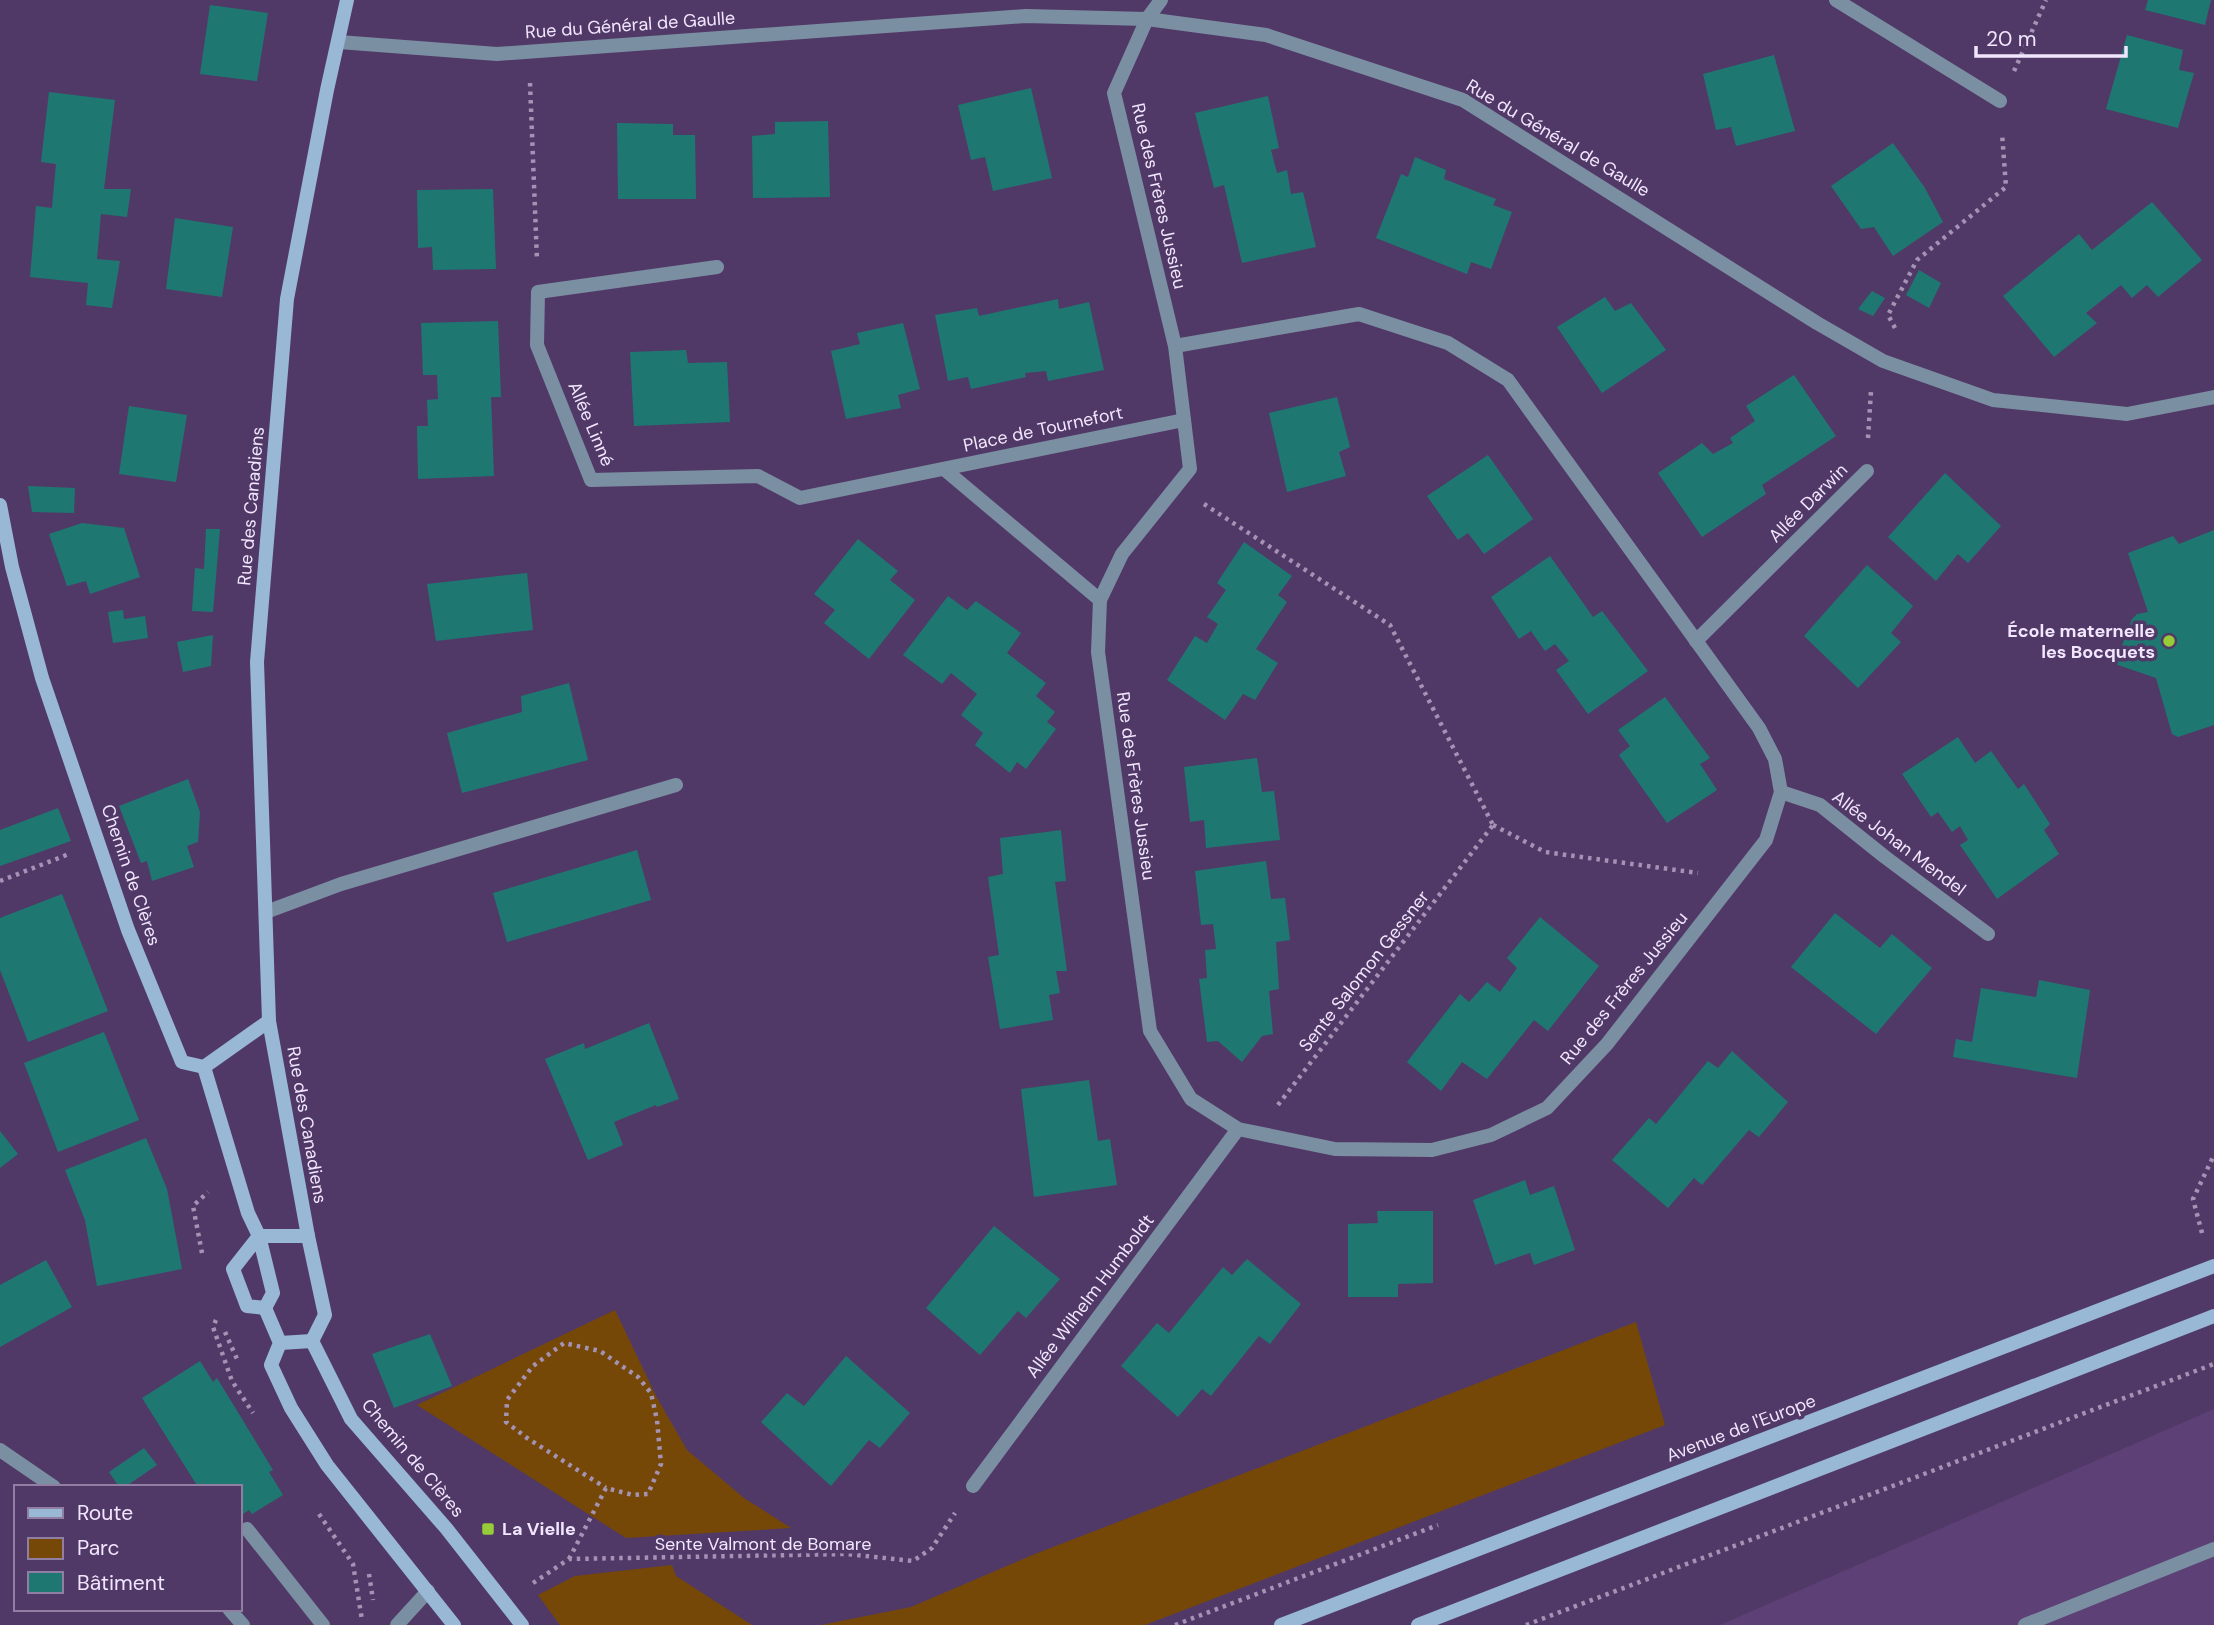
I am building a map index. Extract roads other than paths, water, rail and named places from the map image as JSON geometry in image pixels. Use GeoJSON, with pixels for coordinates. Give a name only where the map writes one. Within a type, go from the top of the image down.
{"type":"FeatureCollection","features":[{"type":"Feature","properties":{"kind":"street","name":"Rue des Canadiens"},"geometry":{"type":"LineString","coordinates":[[308,1236],[268,1021],[257,662],[288,299],[327,90],[347,0]]}},
{"type":"Feature","properties":{"kind":"street","name":"Rue des Frères Jussieu"},"geometry":{"type":"LineString","coordinates":[[1161,0],[1147,19],[1114,93],[1175,346],[1190,469],[1122,554],[1100,600],[1098,652],[1150,1031],[1191,1099],[1238,1129],[1335,1149],[1432,1150],[1491,1135],[1547,1108],[1607,1044],[1726,893],[1766,840],[1781,792],[1775,759],[1759,728],[1508,380],[1448,344],[1359,314],[1175,346]]}},
{"type":"Feature","properties":{"kind":"street"},"geometry":{"type":"LineString","coordinates":[[1836,0],[2000,101]]}},
{"type":"Feature","properties":{"kind":"street","name":"Rue du Général de Gaulle"},"geometry":{"type":"LineString","coordinates":[[339,42],[497,54],[1026,16],[1147,19],[1266,35],[1463,100],[1816,323],[1883,361],[1993,400],[2127,414],[2214,397]]}},
{"type":"Feature","properties":{"kind":"street","name":"Allée Linné"},"geometry":{"type":"LineString","coordinates":[[717,267],[538,292],[537,345],[590,480],[758,476],[800,498],[944,469]]}},
{"type":"Feature","properties":{"kind":"street","name":"Place de Tournefort"},"geometry":{"type":"LineString","coordinates":[[944,469],[1184,420]]}},
{"type":"Feature","properties":{"kind":"street","name":"Place de Tournefort"},"geometry":{"type":"LineString","coordinates":[[944,469],[1100,600]]}},
{"type":"Feature","properties":{"kind":"street","name":"Allée Darwin"},"geometry":{"type":"LineString","coordinates":[[1696,641],[1867,471]]}},
{"type":"Feature","properties":{"kind":"street","name":"Chemin de Clères"},"geometry":{"type":"LineString","coordinates":[[0,505],[12,567],[43,678],[128,930],[182,1062],[204,1067]]}},
{"type":"Feature","properties":{"kind":"street"},"geometry":{"type":"LineString","coordinates":[[265,912],[341,884],[676,785]]}},
{"type":"Feature","properties":{"kind":"street","name":"Allée Johan Mendel"},"geometry":{"type":"LineString","coordinates":[[1781,792],[1820,805],[1988,934]]}},
{"type":"Feature","properties":{"kind":"street"},"geometry":{"type":"LineString","coordinates":[[265,1308],[273,1293],[259,1237],[248,1213],[204,1067],[268,1021]]}},
{"type":"Feature","properties":{"kind":"street","name":"Allée Wilhelm Humboldt"},"geometry":{"type":"LineString","coordinates":[[973,1486],[1238,1129]]}},
{"type":"Feature","properties":{"kind":"street"},"geometry":{"type":"LineString","coordinates":[[265,1308],[247,1306],[233,1269],[259,1237],[308,1236],[326,1315],[312,1341],[280,1343]]}},
{"type":"Feature","properties":{"kind":"street","name":"Avenue de l'Europe"},"geometry":{"type":"LineString","coordinates":[[1281,1625],[2214,1266]]}},
{"type":"Feature","properties":{"kind":"street"},"geometry":{"type":"LineString","coordinates":[[265,1308],[280,1343],[271,1365],[291,1408],[327,1465],[454,1625]]}},
{"type":"Feature","properties":{"kind":"street"},"geometry":{"type":"LineString","coordinates":[[1418,1625],[2214,1315]]}},
{"type":"Feature","properties":{"kind":"street","name":"Chemin de Clères"},"geometry":{"type":"LineString","coordinates":[[312,1341],[351,1419],[446,1528],[522,1625]]}},
{"type":"Feature","properties":{"kind":"street"},"geometry":{"type":"LineString","coordinates":[[0,1450],[51,1485]]}},
{"type":"Feature","properties":{"kind":"street"},"geometry":{"type":"LineString","coordinates":[[247,1529],[323,1625]]}},
{"type":"Feature","properties":{"kind":"street"},"geometry":{"type":"LineString","coordinates":[[2025,1625],[2214,1549]]}},
{"type":"Feature","properties":{"kind":"street"},"geometry":{"type":"LineString","coordinates":[[397,1625],[428,1591]]}},
{"type":"Feature","properties":{"kind":"street"},"geometry":{"type":"LineString","coordinates":[[231,1611],[243,1625]]}},
{"type":"Feature","properties":{"kind":"place","name":"École maternelle les Bocquets"},"geometry":{"type":"Point","coordinates":[2169,641]}},
{"type":"Feature","properties":{"kind":"place","name":"La Vielle"},"geometry":{"type":"Point","coordinates":[488,1529]}}]}
